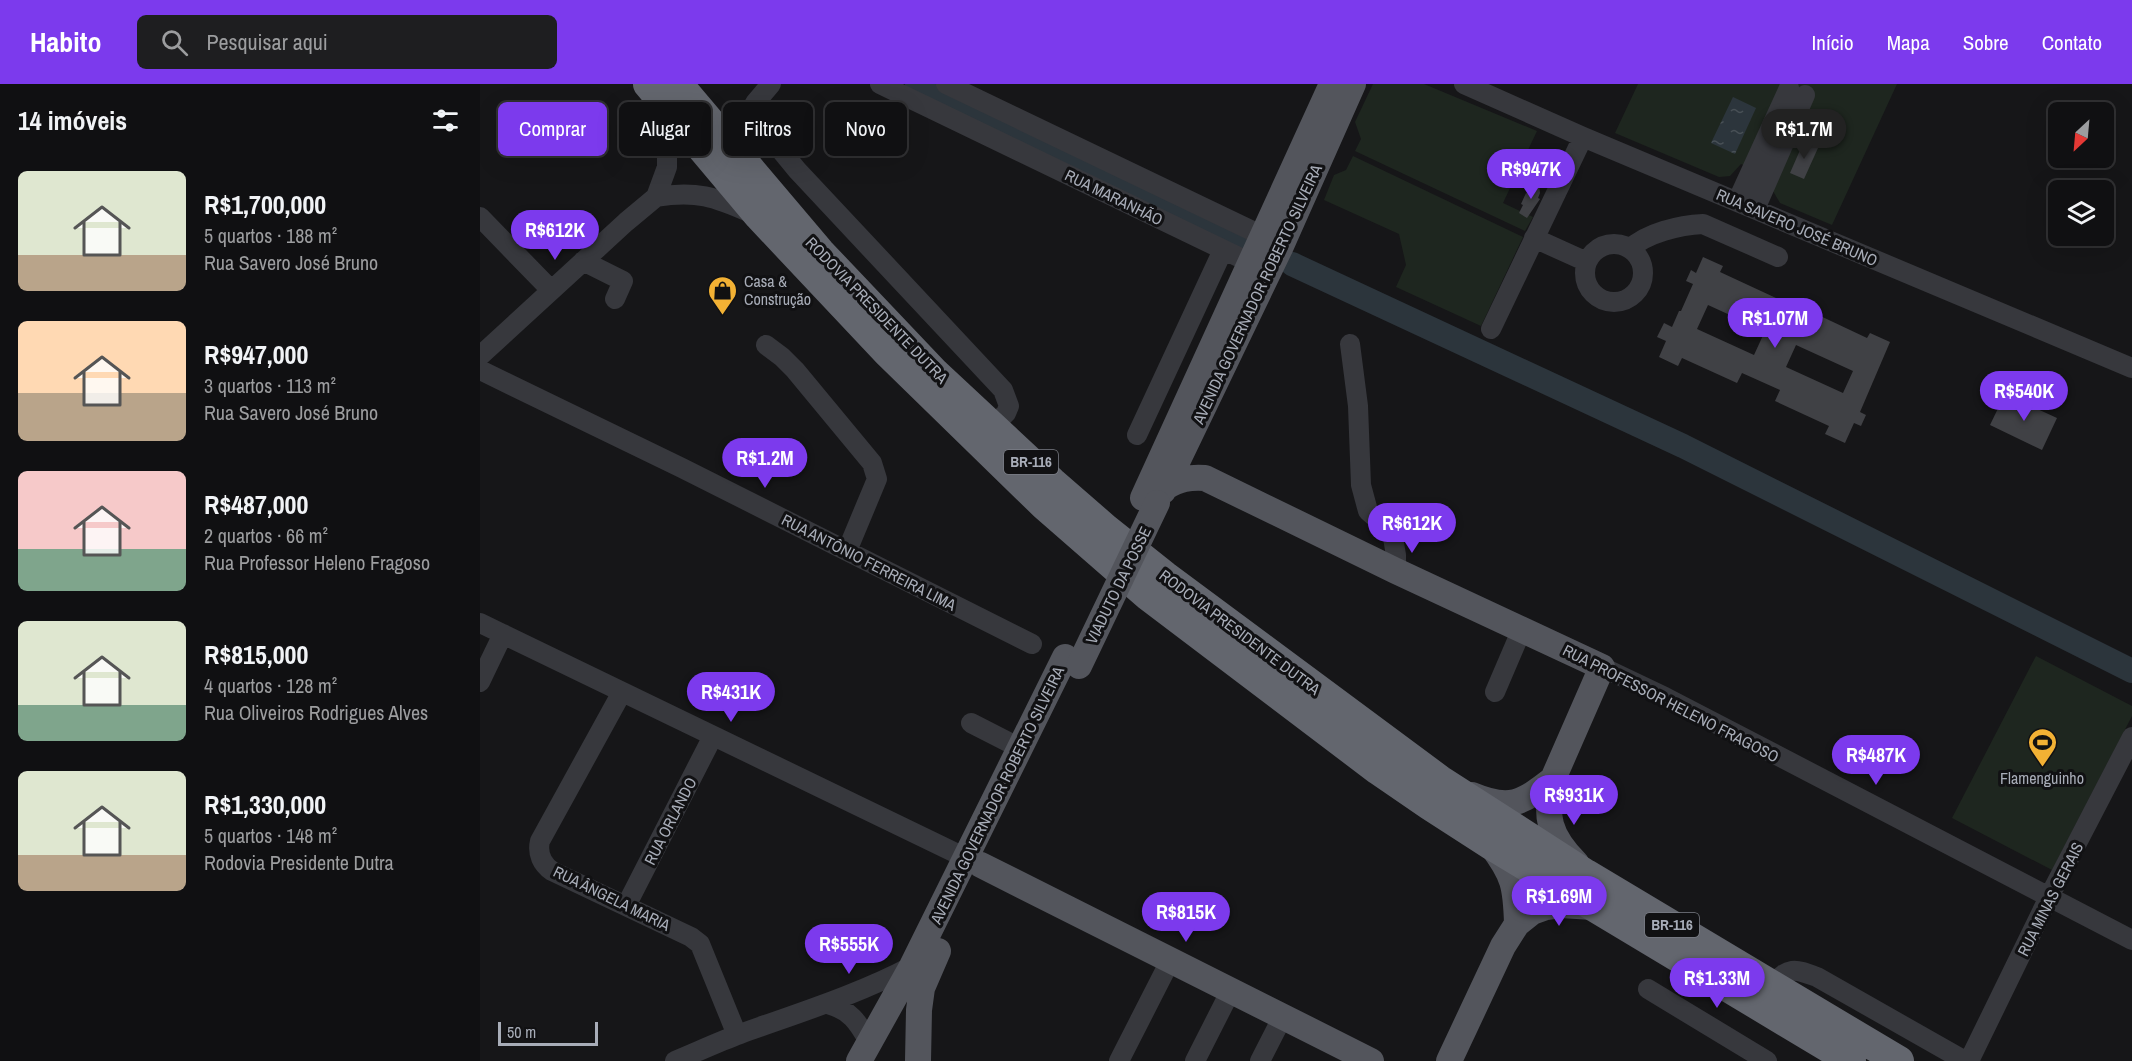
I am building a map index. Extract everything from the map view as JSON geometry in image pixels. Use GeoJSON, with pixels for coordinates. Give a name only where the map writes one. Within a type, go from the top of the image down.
{"type":"FeatureCollection","features":[{"type":"Feature","properties":{"kind":"highway","name":"RODOVIA PRESIDENTE DUTRA"},"geometry":{"type":"LineString","coordinates":[[659,85],[759,216],[887,352],[1007,470],[1094,550],[1155,601],[1378,770],[1491,845],[1851,1061]]}},
{"type":"Feature","properties":{"kind":"highway","name":"RODOVIA PRESIDENTE DUTRA"},"geometry":{"type":"LineString","coordinates":[[659,85],[935,372],[1090,516],[1165,576],[1440,780],[1586,874],[1899,1061]]}},
{"type":"Feature","properties":{"kind":"highway"},"geometry":{"type":"LineString","coordinates":[[1797,1029],[1806,1061]]}},
{"type":"Feature","properties":{"kind":"main road","name":"AVENIDA GOVERNADOR ROBERTO SILVEIRA"},"geometry":{"type":"LineString","coordinates":[[1155,496],[1251,263],[1332,84]]}},
{"type":"Feature","properties":{"kind":"main road","name":"AVENIDA GOVERNADOR ROBERTO SILVEIRA"},"geometry":{"type":"LineString","coordinates":[[1155,496],[1184,449],[1281,246],[1353,84]]}},
{"type":"Feature","properties":{"kind":"main road","name":"RUA PROFESSOR HELENO FRAGOSO"},"geometry":{"type":"LineString","coordinates":[[1184,449],[1196,469],[1205,478],[1396,571],[1602,667]]}},
{"type":"Feature","properties":{"kind":"main road"},"geometry":{"type":"LineString","coordinates":[[1155,496],[1177,480],[1193,477],[1205,478]]}},
{"type":"Feature","properties":{"kind":"main road","name":"VIADUTO DA POSSE"},"geometry":{"type":"LineString","coordinates":[[1072,662],[1155,496]]}},
{"type":"Feature","properties":{"kind":"main road","name":"AVENIDA GOVERNADOR ROBERTO SILVEIRA"},"geometry":{"type":"LineString","coordinates":[[974,862],[1020,748],[1072,662]]}},
{"type":"Feature","properties":{"kind":"main road","name":"AVENIDA GOVERNADOR ROBERTO SILVEIRA"},"geometry":{"type":"LineString","coordinates":[[906,976],[974,862],[1072,662]]}},
{"type":"Feature","properties":{"kind":"main road"},"geometry":{"type":"LineString","coordinates":[[1586,874],[1563,850],[1551,828],[1548,811],[1553,779],[1602,667]]}},
{"type":"Feature","properties":{"kind":"main road"},"geometry":{"type":"LineString","coordinates":[[1440,780],[1488,802],[1508,804],[1529,797],[1553,779]]}},
{"type":"Feature","properties":{"kind":"main road"},"geometry":{"type":"LineString","coordinates":[[1491,845],[1507,866],[1511,876],[1516,895],[1517,924]]}},
{"type":"Feature","properties":{"kind":"main road"},"geometry":{"type":"LineString","coordinates":[[974,862],[1371,1061]]}},
{"type":"Feature","properties":{"kind":"main road"},"geometry":{"type":"LineString","coordinates":[[1449,1061],[1503,946],[1517,924],[1532,912],[1546,907],[1561,905],[1593,907]]}},
{"type":"Feature","properties":{"kind":"main road"},"geometry":{"type":"LineString","coordinates":[[868,1045],[906,976],[922,988],[918,1052]]}},
{"type":"Feature","properties":{"kind":"main road"},"geometry":{"type":"LineString","coordinates":[[868,1045],[891,1027],[901,1028],[913,1035],[918,1052]]}},
{"type":"Feature","properties":{"kind":"street"},"geometry":{"type":"LineString","coordinates":[[771,84],[755,102],[755,115],[761,126],[797,170],[1003,390],[1009,406],[1006,413],[993,426]]}},
{"type":"Feature","properties":{"kind":"street","name":"RUA MARANHÃO"},"geometry":{"type":"LineString","coordinates":[[880,84],[1251,263]]}},
{"type":"Feature","properties":{"kind":"street","name":"RUA MARANHÃO"},"geometry":{"type":"LineString","coordinates":[[946,84],[1263,236]]}},
{"type":"Feature","properties":{"kind":"street","name":"RUA SAVERO JOSÉ BRUNO"},"geometry":{"type":"LineString","coordinates":[[1464,84],[1746,206],[2132,368]]}},
{"type":"Feature","properties":{"kind":"street"},"geometry":{"type":"LineString","coordinates":[[480,357],[551,290],[656,197],[667,167],[659,85]]}},
{"type":"Feature","properties":{"kind":"street"},"geometry":{"type":"LineString","coordinates":[[1746,206],[1799,88]]}},
{"type":"Feature","properties":{"kind":"street"},"geometry":{"type":"LineString","coordinates":[[1491,329],[1583,136]]}},
{"type":"Feature","properties":{"kind":"street"},"geometry":{"type":"LineString","coordinates":[[656,197],[680,193],[701,194],[759,216]]}},
{"type":"Feature","properties":{"kind":"street"},"geometry":{"type":"LineString","coordinates":[[480,217],[551,290]]}},
{"type":"Feature","properties":{"kind":"street"},"geometry":{"type":"LineString","coordinates":[[1630,249],[1639,241],[1652,236],[1703,224],[1778,257]]}},
{"type":"Feature","properties":{"kind":"street"},"geometry":{"type":"LineString","coordinates":[[1534,238],[1587,262]]}},
{"type":"Feature","properties":{"kind":"street"},"geometry":{"type":"LineString","coordinates":[[1621,245],[1630,249],[1637,256],[1643,274],[1636,292],[1620,301],[1610,302],[1601,299],[1588,285],[1585,276],[1587,262],[1595,250],[1603,246],[1621,245]]}},
{"type":"Feature","properties":{"kind":"street"},"geometry":{"type":"LineString","coordinates":[[1137,435],[1223,250]]}},
{"type":"Feature","properties":{"kind":"street"},"geometry":{"type":"LineString","coordinates":[[583,261],[623,281],[615,299]]}},
{"type":"Feature","properties":{"kind":"street"},"geometry":{"type":"LineString","coordinates":[[1350,344],[1358,406],[1361,485],[1368,511],[1392,532],[1396,571]]}},
{"type":"Feature","properties":{"kind":"street"},"geometry":{"type":"LineString","coordinates":[[766,345],[795,370],[872,463],[876,471],[877,479],[847,551]]}},
{"type":"Feature","properties":{"kind":"street","name":"RUA ANTÔNIO FERREIRA LIMA"},"geometry":{"type":"LineString","coordinates":[[480,370],[1032,644]]}},
{"type":"Feature","properties":{"kind":"street"},"geometry":{"type":"LineString","coordinates":[[480,622],[974,862]]}},
{"type":"Feature","properties":{"kind":"street"},"geometry":{"type":"LineString","coordinates":[[1495,692],[1522,629]]}},
{"type":"Feature","properties":{"kind":"street"},"geometry":{"type":"LineString","coordinates":[[480,682],[503,634]]}},
{"type":"Feature","properties":{"kind":"street","name":"RUA PROFESSOR HELENO FRAGOSO"},"geometry":{"type":"LineString","coordinates":[[1602,667],[1676,703],[2132,940]]}},
{"type":"Feature","properties":{"kind":"street","name":"RUA ÂNGELA MARIA"},"geometry":{"type":"LineString","coordinates":[[622,692],[540,841],[539,851],[542,860],[552,871],[691,937],[700,944],[737,1035]]}},
{"type":"Feature","properties":{"kind":"street"},"geometry":{"type":"LineString","coordinates":[[971,723],[1020,748]]}},
{"type":"Feature","properties":{"kind":"street","name":"RUA ORLANDO"},"geometry":{"type":"LineString","coordinates":[[626,906],[713,735]]}},
{"type":"Feature","properties":{"kind":"street","name":"RUA MINAS GERAIS"},"geometry":{"type":"LineString","coordinates":[[1967,1061],[2132,737]]}},
{"type":"Feature","properties":{"kind":"street"},"geometry":{"type":"LineString","coordinates":[[1119,1061],[1170,959]]}},
{"type":"Feature","properties":{"kind":"street"},"geometry":{"type":"LineString","coordinates":[[1771,984],[1790,970],[1797,970],[1967,1061]]}},
{"type":"Feature","properties":{"kind":"street"},"geometry":{"type":"LineString","coordinates":[[675,1061],[737,1035],[906,976]]}},
{"type":"Feature","properties":{"kind":"street"},"geometry":{"type":"LineString","coordinates":[[1648,989],[1767,1061]]}},
{"type":"Feature","properties":{"kind":"street"},"geometry":{"type":"LineString","coordinates":[[1195,1061],[1231,990]]}},
{"type":"Feature","properties":{"kind":"street"},"geometry":{"type":"LineString","coordinates":[[828,1004],[847,1011],[857,1021],[868,1045]]}},
{"type":"Feature","properties":{"kind":"street"},"geometry":{"type":"LineString","coordinates":[[1260,1061],[1283,1016]]}},
{"type":"Feature","properties":{"kind":"shaded area"},"geometry":{"type":"Polygon","coordinates":[[[1373,84],[1424,84],[1537,131],[1503,203],[1533,217],[1525,231],[1355,151],[1361,139],[1355,122],[1373,84]]]}},
{"type":"Feature","properties":{"kind":"shaded area"},"geometry":{"type":"Polygon","coordinates":[[[1638,84],[1897,84],[1832,225],[1780,203],[1773,191],[1775,180],[1741,164],[1730,176],[1719,177],[1615,133],[1638,84]]]}},
{"type":"Feature","properties":{"kind":"shaded area"},"geometry":{"type":"Polygon","coordinates":[[[1353,156],[1523,237],[1481,326],[1396,287],[1406,265],[1399,234],[1324,200],[1334,175],[1346,170],[1353,156]]]}},
{"type":"Feature","properties":{"kind":"shaded area","name":"Flamenguinho"},"geometry":{"type":"Polygon","coordinates":[[[2036,656],[2132,706],[2132,716],[2052,870],[1952,818],[2036,656]]]}},
{"type":"Feature","properties":{"kind":"water"},"geometry":{"type":"Polygon","coordinates":[[[1733,97],[1756,108],[1735,154],[1711,143],[1733,97]]]}},
{"type":"Feature","properties":{"kind":"building"},"geometry":{"type":"Polygon","coordinates":[[[1804,141],[1818,148],[1804,179],[1790,173],[1804,141]]]}},
{"type":"Feature","properties":{"kind":"building"},"geometry":{"type":"Polygon","coordinates":[[[1538,176],[1540,193],[1538,198],[1540,199],[1527,218],[1519,213],[1523,205],[1521,204],[1538,176]]]}},
{"type":"Feature","properties":{"kind":"building"},"geometry":{"type":"Polygon","coordinates":[[[1703,257],[1723,266],[1720,272],[1776,298],[1771,308],[1808,325],[1814,313],[1867,338],[1870,333],[1890,342],[1860,412],[1866,415],[1861,426],[1854,423],[1845,443],[1825,434],[1829,426],[1775,401],[1780,390],[1742,373],[1737,383],[1682,358],[1678,366],[1659,357],[1666,341],[1657,337],[1664,323],[1672,327],[1693,284],[1686,281],[1691,270],[1696,273],[1703,257]],[[1708,305],[1697,329],[1754,355],[1765,331],[1708,305]],[[1796,345],[1786,367],[1843,393],[1853,371],[1796,345]]]}},
{"type":"Feature","properties":{"kind":"building"},"geometry":{"type":"Polygon","coordinates":[[[2005,394],[2057,418],[2042,450],[1990,425],[2005,394]]]}},
{"type":"Feature","properties":{"kind":"waterway"},"geometry":{"type":"LineString","coordinates":[[917,84],[1245,242]]}},
{"type":"Feature","properties":{"kind":"waterway"},"geometry":{"type":"LineString","coordinates":[[1292,264],[1683,446],[2132,671]]}},
{"type":"Feature","properties":{"kind":"place","name":"Casa & Construção"},"geometry":{"type":"Point","coordinates":[723,316]}},
{"type":"Feature","properties":{"kind":"place","name":"Flamenguinho"},"geometry":{"type":"Point","coordinates":[2042,768]}}]}
